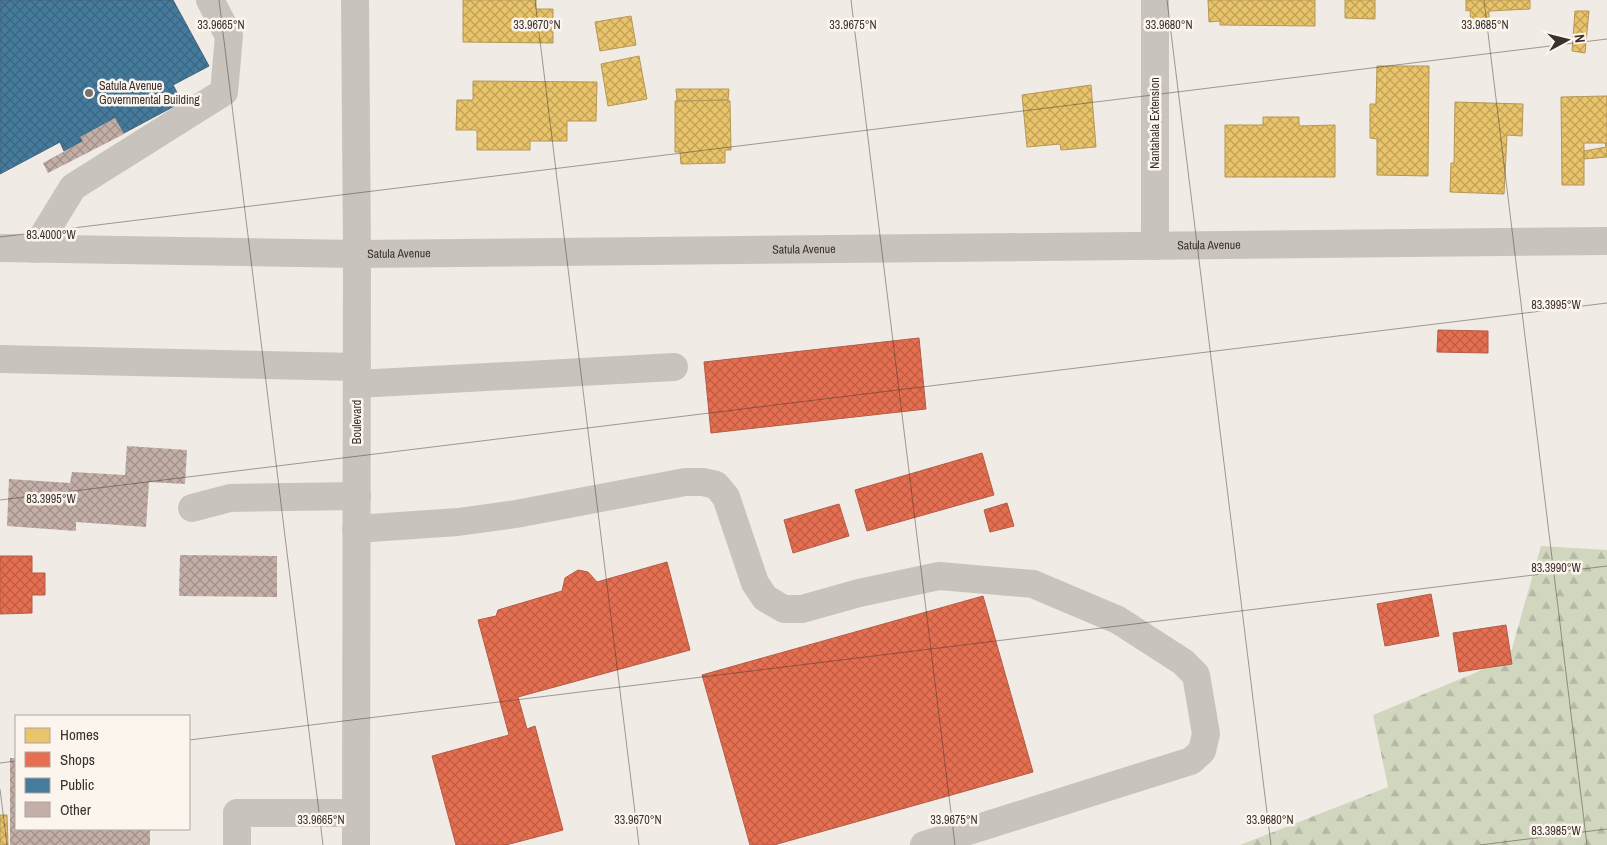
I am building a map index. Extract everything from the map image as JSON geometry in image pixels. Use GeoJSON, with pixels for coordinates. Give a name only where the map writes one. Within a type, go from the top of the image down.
{"type":"FeatureCollection","features":[{"type":"Feature","properties":{"kind":"street"},"geometry":{"type":"LineString","coordinates":[[35,249],[73,186],[224,92],[229,36],[210,0]]}},
{"type":"Feature","properties":{"kind":"street","name":"Boulevard"},"geometry":{"type":"LineString","coordinates":[[355,0],[357,254],[356,845]]}},
{"type":"Feature","properties":{"kind":"street","name":"Nantahala Extension"},"geometry":{"type":"LineString","coordinates":[[1155,0],[1155,246]]}},
{"type":"Feature","properties":{"kind":"street","name":"Satula Avenue"},"geometry":{"type":"LineString","coordinates":[[0,248],[357,254],[1607,242]]}},
{"type":"Feature","properties":{"kind":"street"},"geometry":{"type":"LineString","coordinates":[[0,359],[357,376],[674,367]]}},
{"type":"Feature","properties":{"kind":"street"},"geometry":{"type":"LineString","coordinates":[[356,529],[458,522],[516,514],[664,485],[703,482],[716,485],[726,497],[755,583],[766,598],[784,608],[802,609],[859,592],[939,576],[1032,584],[1118,620],[1183,662],[1196,676],[1206,734],[1202,751],[1191,761],[924,845]]}},
{"type":"Feature","properties":{"kind":"street"},"geometry":{"type":"LineString","coordinates":[[192,508],[230,498],[356,496]]}},
{"type":"Feature","properties":{"kind":"street"},"geometry":{"type":"LineString","coordinates":[[237,845],[237,813],[356,813]]}},
{"type":"Feature","properties":{"kind":"green space"},"geometry":{"type":"Polygon","coordinates":[[[1541,546],[1607,550],[1607,845],[1240,845],[1388,787],[1373,715],[1509,659],[1541,546]]]}},
{"type":"Feature","properties":{"kind":"building: Homes"},"geometry":{"type":"Polygon","coordinates":[[[463,0],[536,0],[536,9],[553,9],[553,43],[463,42],[463,0]]]}},
{"type":"Feature","properties":{"kind":"building: Homes"},"geometry":{"type":"Polygon","coordinates":[[[1208,0],[1315,0],[1315,26],[1220,25],[1220,21],[1209,22],[1208,0]]]}},
{"type":"Feature","properties":{"kind":"building: Homes"},"geometry":{"type":"Polygon","coordinates":[[[1345,0],[1375,0],[1375,19],[1345,18],[1345,0]]]}},
{"type":"Feature","properties":{"kind":"building: Homes"},"geometry":{"type":"Polygon","coordinates":[[[1466,0],[1530,0],[1530,9],[1489,11],[1489,27],[1471,28],[1470,10],[1466,11],[1466,0]]]}},
{"type":"Feature","properties":{"kind":"building: Homes"},"geometry":{"type":"Polygon","coordinates":[[[1575,11],[1589,11],[1585,53],[1572,51],[1575,11]]]}},
{"type":"Feature","properties":{"kind":"building: Homes"},"geometry":{"type":"Polygon","coordinates":[[[631,16],[636,45],[600,51],[595,22],[631,16]]]}},
{"type":"Feature","properties":{"kind":"building: Homes"},"geometry":{"type":"Polygon","coordinates":[[[639,56],[647,99],[608,106],[601,64],[639,56]]]}},
{"type":"Feature","properties":{"kind":"building: Homes"},"geometry":{"type":"Polygon","coordinates":[[[1377,66],[1429,66],[1428,176],[1377,175],[1377,139],[1370,138],[1370,104],[1376,104],[1377,66]]]}},
{"type":"Feature","properties":{"kind":"building: Homes"},"geometry":{"type":"Polygon","coordinates":[[[473,81],[597,82],[596,121],[567,121],[567,141],[530,141],[530,150],[477,150],[477,130],[456,130],[457,100],[473,100],[473,81]]]}},
{"type":"Feature","properties":{"kind":"building: Homes"},"geometry":{"type":"Polygon","coordinates":[[[1091,85],[1096,147],[1061,150],[1060,144],[1027,147],[1022,95],[1091,85]]]}},
{"type":"Feature","properties":{"kind":"building: Homes"},"geometry":{"type":"Polygon","coordinates":[[[676,89],[729,89],[728,100],[677,101],[676,89]]]}},
{"type":"Feature","properties":{"kind":"building: Homes"},"geometry":{"type":"Polygon","coordinates":[[[1607,96],[1607,143],[1584,143],[1584,185],[1562,185],[1561,97],[1607,96]]]}},
{"type":"Feature","properties":{"kind":"building: Homes"},"geometry":{"type":"Polygon","coordinates":[[[675,101],[730,101],[731,150],[725,150],[725,163],[681,164],[680,152],[675,152],[675,101]]]}},
{"type":"Feature","properties":{"kind":"building: Homes"},"geometry":{"type":"Polygon","coordinates":[[[1455,102],[1523,104],[1522,136],[1507,135],[1504,194],[1450,192],[1451,163],[1454,163],[1455,102]]]}},
{"type":"Feature","properties":{"kind":"building: Homes"},"geometry":{"type":"Polygon","coordinates":[[[1263,117],[1299,117],[1299,126],[1335,125],[1335,177],[1225,177],[1225,125],[1263,125],[1263,117]]]}},
{"type":"Feature","properties":{"kind":"building: Homes"},"geometry":{"type":"Polygon","coordinates":[[[1605,143],[1607,143],[1607,157],[1584,159],[1584,151],[1606,147],[1605,143]]]}},
{"type":"Feature","properties":{"kind":"building: Homes"},"geometry":{"type":"Polygon","coordinates":[[[0,815],[7,815],[8,845],[0,845],[0,815]]]}},
{"type":"Feature","properties":{"kind":"building: Shops"},"geometry":{"type":"Polygon","coordinates":[[[1438,330],[1488,331],[1488,353],[1437,352],[1438,330]]]}},
{"type":"Feature","properties":{"kind":"building: Shops"},"geometry":{"type":"Polygon","coordinates":[[[919,338],[926,409],[711,433],[704,362],[919,338]]]}},
{"type":"Feature","properties":{"kind":"building: Shops"},"geometry":{"type":"Polygon","coordinates":[[[982,453],[994,495],[867,531],[855,490],[982,453]]]}},
{"type":"Feature","properties":{"kind":"building: Shops"},"geometry":{"type":"Polygon","coordinates":[[[1007,503],[1014,526],[990,532],[984,510],[1007,503]]]}},
{"type":"Feature","properties":{"kind":"building: Shops"},"geometry":{"type":"Polygon","coordinates":[[[839,504],[849,536],[793,553],[784,520],[839,504]]]}},
{"type":"Feature","properties":{"kind":"building: Shops"},"geometry":{"type":"Polygon","coordinates":[[[0,556],[32,556],[32,573],[45,573],[45,595],[32,595],[32,613],[0,614],[0,556]]]}},
{"type":"Feature","properties":{"kind":"building: Shops"},"geometry":{"type":"Polygon","coordinates":[[[667,562],[690,650],[518,697],[527,729],[535,726],[563,830],[506,845],[456,845],[432,756],[509,735],[478,620],[496,616],[498,610],[562,591],[565,578],[578,570],[588,572],[597,582],[667,562]]]}},
{"type":"Feature","properties":{"kind":"building: Shops"},"geometry":{"type":"Polygon","coordinates":[[[1431,594],[1439,636],[1385,646],[1377,604],[1431,594]]]}},
{"type":"Feature","properties":{"kind":"building: Shops"},"geometry":{"type":"Polygon","coordinates":[[[983,596],[1033,772],[774,845],[750,845],[702,675],[983,596]]]}},
{"type":"Feature","properties":{"kind":"building: Shops"},"geometry":{"type":"Polygon","coordinates":[[[1506,625],[1512,664],[1459,672],[1453,633],[1506,625]]]}},
{"type":"Feature","properties":{"kind":"building: Public","name":"Satula Avenue Governmental Building"},"geometry":{"type":"Polygon","coordinates":[[[0,0],[173,0],[209,66],[173,85],[182,102],[124,133],[115,118],[80,137],[83,141],[64,151],[60,142],[0,174],[0,0]]]}},
{"type":"Feature","properties":{"kind":"building: Other"},"geometry":{"type":"Polygon","coordinates":[[[115,118],[124,134],[48,173],[43,163],[83,141],[80,137],[115,118]]]}},
{"type":"Feature","properties":{"kind":"building: Other"},"geometry":{"type":"Polygon","coordinates":[[[127,446],[187,450],[185,484],[149,482],[146,527],[76,522],[76,531],[7,526],[9,479],[70,483],[72,472],[125,475],[127,446]]]}},
{"type":"Feature","properties":{"kind":"building: Other"},"geometry":{"type":"Polygon","coordinates":[[[180,555],[277,556],[277,597],[179,596],[180,555]]]}},
{"type":"Feature","properties":{"kind":"building: Other"},"geometry":{"type":"Polygon","coordinates":[[[10,758],[15,758],[15,830],[150,830],[150,845],[10,845],[10,758]]]}},
{"type":"Feature","properties":{"kind":"place","name":"Satula Avenue Governmental Building"},"geometry":{"type":"Point","coordinates":[89,93]}}]}
